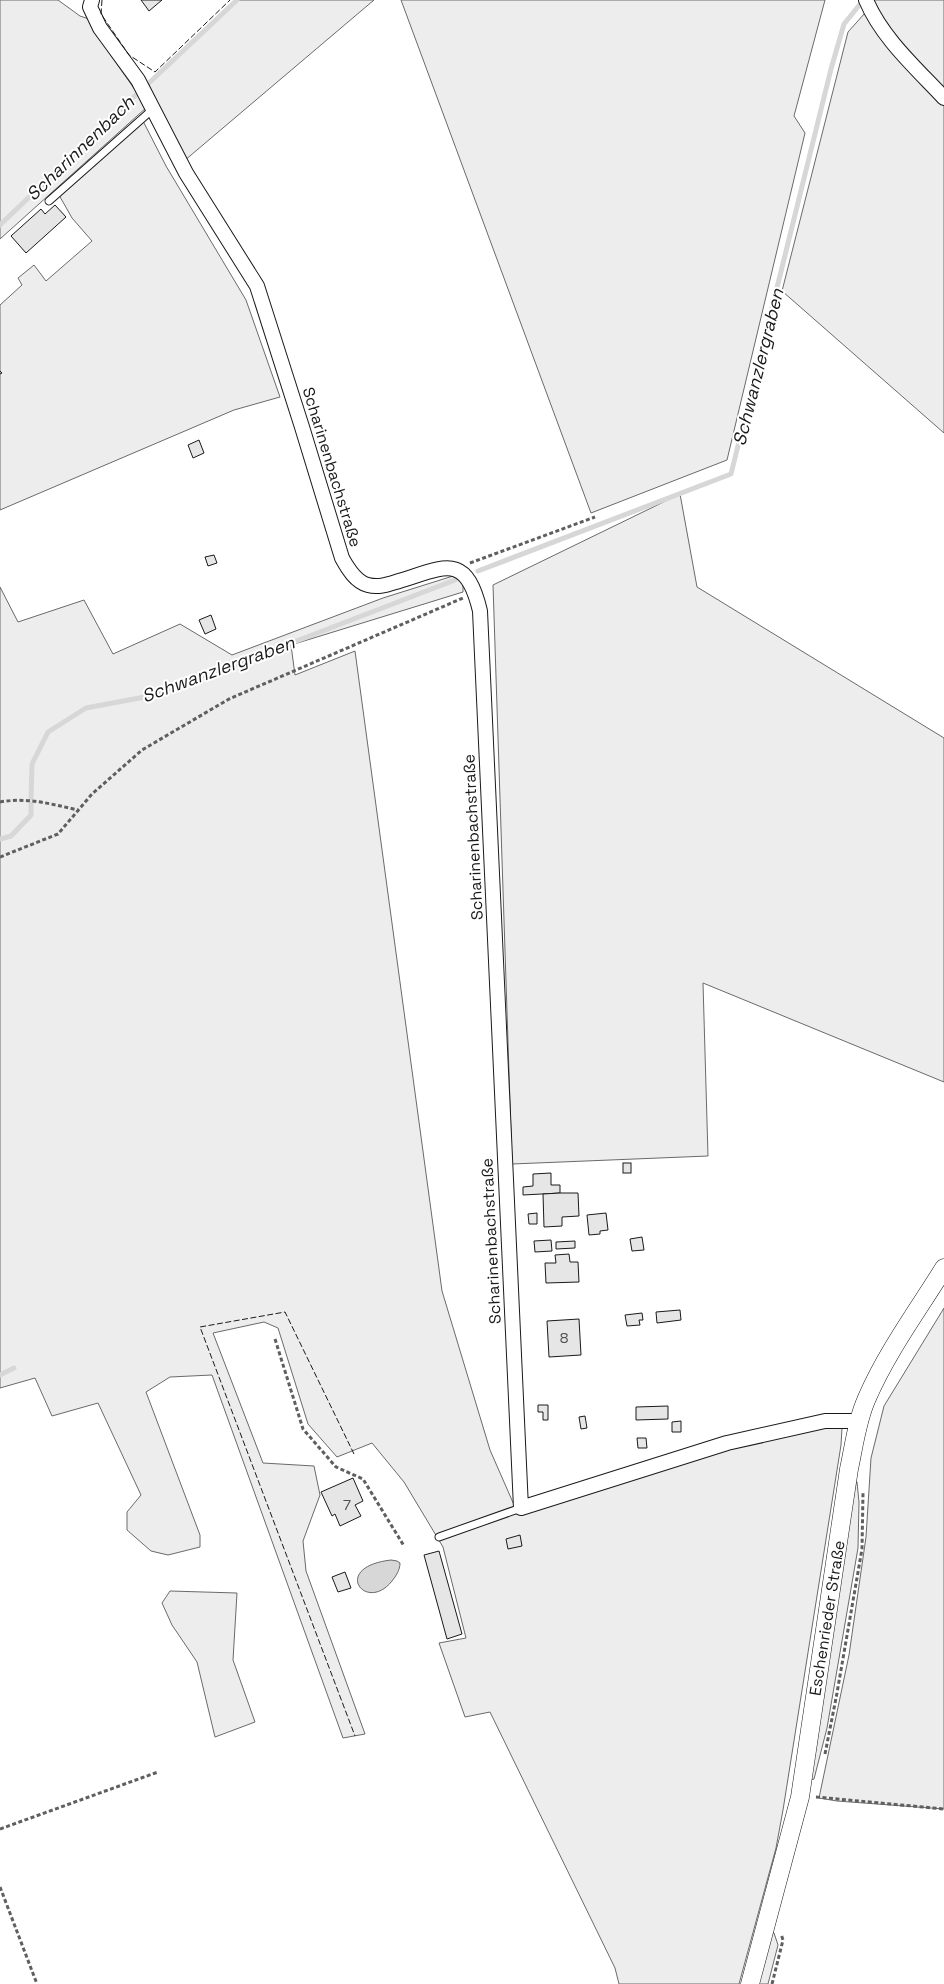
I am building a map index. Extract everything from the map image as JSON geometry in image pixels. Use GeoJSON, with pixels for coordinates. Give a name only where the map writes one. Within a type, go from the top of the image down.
{"type":"FeatureCollection","features":[{"type":"Feature","properties":{"kind":"street"},"geometry":{"type":"LineString","coordinates":[[866,0],[874,18],[894,44],[944,98]]}},
{"type":"Feature","properties":{"kind":"street","name":"Scharinenbachstraße"},"geometry":{"type":"LineString","coordinates":[[88,2],[100,28],[138,80],[186,173],[257,286],[342,558],[352,575],[367,585],[384,586],[436,569],[456,568],[468,577],[475,592],[480,611],[521,1508]]}},
{"type":"Feature","properties":{"kind":"street","name":"Eschenrieder Straße"},"geometry":{"type":"LineString","coordinates":[[750,1984],[800,1797],[849,1469],[860,1421],[867,1399],[882,1368],[944,1268]]}},
{"type":"Feature","properties":{"kind":"street"},"geometry":{"type":"LineString","coordinates":[[521,1508],[727,1443],[825,1421],[860,1421]]}},
{"type":"Feature","properties":{"kind":"lane"},"geometry":{"type":"LineString","coordinates":[[49,201],[153,108]]}},
{"type":"Feature","properties":{"kind":"lane"},"geometry":{"type":"LineString","coordinates":[[439,1537],[521,1508]]}},
{"type":"Feature","properties":{"kind":"path"},"geometry":{"type":"LineString","coordinates":[[456,568],[595,518]]}},
{"type":"Feature","properties":{"kind":"path"},"geometry":{"type":"LineString","coordinates":[[0,856],[58,834],[92,794],[142,750],[229,699],[475,592]]}},
{"type":"Feature","properties":{"kind":"path"},"geometry":{"type":"LineString","coordinates":[[0,802],[22,800],[78,810]]}},
{"type":"Feature","properties":{"kind":"path"},"geometry":{"type":"LineString","coordinates":[[275,1339],[303,1429],[336,1468],[363,1479],[404,1546]]}},
{"type":"Feature","properties":{"kind":"path"},"geometry":{"type":"LineString","coordinates":[[0,1829],[158,1772]]}},
{"type":"Feature","properties":{"kind":"path"},"geometry":{"type":"LineString","coordinates":[[800,1797],[944,1809]]}},
{"type":"Feature","properties":{"kind":"path"},"geometry":{"type":"LineString","coordinates":[[0,1887],[37,1984]]}},
{"type":"Feature","properties":{"kind":"shaded area"},"geometry":{"type":"Polygon","coordinates":[[[0,0],[58,0],[80,16],[89,19],[112,57],[147,107],[0,239],[0,0]]]}},
{"type":"Feature","properties":{"kind":"shaded area"},"geometry":{"type":"Polygon","coordinates":[[[239,0],[374,0],[184,161],[149,85],[239,0]]]}},
{"type":"Feature","properties":{"kind":"shaded area"},"geometry":{"type":"Polygon","coordinates":[[[401,0],[825,0],[794,116],[805,133],[727,460],[591,513],[401,0]]]}},
{"type":"Feature","properties":{"kind":"shaded area"},"geometry":{"type":"Polygon","coordinates":[[[871,0],[944,0],[944,433],[782,291],[848,32],[865,13],[871,0]]]}},
{"type":"Feature","properties":{"kind":"shaded area"},"geometry":{"type":"Polygon","coordinates":[[[143,121],[166,166],[246,300],[280,397],[234,410],[0,510],[0,305],[22,285],[18,278],[34,265],[46,281],[92,241],[72,218],[59,195],[143,121]]]}},
{"type":"Feature","properties":{"kind":"shaded area"},"geometry":{"type":"Polygon","coordinates":[[[680,494],[697,587],[944,738],[944,1082],[703,983],[708,1156],[512,1164],[493,585],[680,494]]]}},
{"type":"Feature","properties":{"kind":"shaded area"},"geometry":{"type":"Polygon","coordinates":[[[453,576],[463,583],[463,592],[291,645],[295,675],[355,651],[442,1291],[490,1450],[518,1514],[728,1446],[822,1426],[842,1428],[841,1445],[776,1848],[739,1984],[619,1984],[615,1968],[490,1712],[465,1717],[439,1643],[466,1638],[443,1547],[404,1482],[372,1443],[337,1457],[308,1424],[278,1328],[264,1322],[213,1333],[263,1463],[314,1466],[320,1495],[303,1541],[306,1571],[365,1734],[343,1738],[212,1375],[170,1377],[146,1392],[200,1535],[200,1547],[168,1555],[151,1551],[127,1530],[127,1512],[141,1495],[98,1403],[52,1416],[35,1378],[0,1388],[0,587],[18,622],[84,600],[113,654],[180,624],[232,655],[383,598],[453,576]]]}},
{"type":"Feature","properties":{"kind":"shaded area"},"geometry":{"type":"Polygon","coordinates":[[[944,1308],[944,1809],[819,1798],[849,1655],[866,1537],[871,1458],[884,1406],[944,1308]]]}},
{"type":"Feature","properties":{"kind":"shaded area"},"geometry":{"type":"Polygon","coordinates":[[[851,1481],[857,1482],[859,1502],[858,1548],[827,1728],[814,1779],[808,1781],[851,1481]]]}},
{"type":"Feature","properties":{"kind":"shaded area"},"geometry":{"type":"Polygon","coordinates":[[[391,1560],[400,1563],[399,1568],[392,1581],[382,1590],[372,1593],[364,1591],[359,1586],[358,1578],[362,1571],[372,1564],[391,1560]]]}},
{"type":"Feature","properties":{"kind":"shaded area"},"geometry":{"type":"Polygon","coordinates":[[[170,1591],[237,1593],[233,1660],[255,1722],[215,1737],[197,1662],[172,1625],[162,1603],[170,1591]]]}},
{"type":"Feature","properties":{"kind":"shaded area"},"geometry":{"type":"Polygon","coordinates":[[[770,1933],[774,1933],[778,1945],[768,1984],[755,1984],[770,1933]]]}},
{"type":"Feature","properties":{"kind":"building"},"geometry":{"type":"Polygon","coordinates":[[[141,0],[162,0],[149,11],[141,0]]]}},
{"type":"Feature","properties":{"kind":"building"},"geometry":{"type":"Polygon","coordinates":[[[55,205],[66,217],[26,253],[11,236],[41,209],[45,214],[55,205]]]}},
{"type":"Feature","properties":{"kind":"building"},"geometry":{"type":"Polygon","coordinates":[[[199,440],[204,453],[193,458],[188,445],[199,440]]]}},
{"type":"Feature","properties":{"kind":"building"},"geometry":{"type":"Polygon","coordinates":[[[214,555],[217,563],[208,566],[205,557],[214,555]]]}},
{"type":"Feature","properties":{"kind":"building"},"geometry":{"type":"Polygon","coordinates":[[[211,615],[216,629],[205,634],[199,620],[211,615]]]}},
{"type":"Feature","properties":{"kind":"building"},"geometry":{"type":"Polygon","coordinates":[[[623,1163],[631,1163],[631,1173],[623,1173],[623,1163]]]}},
{"type":"Feature","properties":{"kind":"building"},"geometry":{"type":"Polygon","coordinates":[[[551,1173],[551,1185],[560,1185],[560,1193],[523,1195],[523,1187],[533,1186],[533,1174],[551,1173]]]}},
{"type":"Feature","properties":{"kind":"building"},"geometry":{"type":"Polygon","coordinates":[[[578,1193],[579,1216],[562,1217],[562,1226],[544,1227],[543,1194],[578,1193]]]}},
{"type":"Feature","properties":{"kind":"building"},"geometry":{"type":"Polygon","coordinates":[[[537,1213],[537,1224],[529,1224],[528,1214],[537,1213]]]}},
{"type":"Feature","properties":{"kind":"building"},"geometry":{"type":"Polygon","coordinates":[[[606,1213],[608,1230],[600,1231],[600,1234],[589,1235],[587,1215],[606,1213]]]}},
{"type":"Feature","properties":{"kind":"building"},"geometry":{"type":"Polygon","coordinates":[[[642,1237],[644,1250],[632,1251],[630,1239],[642,1237]]]}},
{"type":"Feature","properties":{"kind":"building"},"geometry":{"type":"Polygon","coordinates":[[[551,1240],[552,1251],[535,1252],[534,1241],[551,1240]]]}},
{"type":"Feature","properties":{"kind":"building"},"geometry":{"type":"Polygon","coordinates":[[[575,1241],[575,1248],[556,1249],[556,1242],[575,1241]]]}},
{"type":"Feature","properties":{"kind":"building"},"geometry":{"type":"Polygon","coordinates":[[[569,1254],[570,1262],[578,1262],[579,1282],[546,1283],[545,1263],[556,1263],[555,1255],[569,1254]]]}},
{"type":"Feature","properties":{"kind":"building"},"geometry":{"type":"Polygon","coordinates":[[[680,1310],[681,1320],[657,1323],[656,1312],[680,1310]]]}},
{"type":"Feature","properties":{"kind":"building"},"geometry":{"type":"Polygon","coordinates":[[[642,1313],[643,1320],[639,1320],[640,1325],[627,1326],[625,1315],[642,1313]]]}},
{"type":"Feature","properties":{"kind":"building"},"geometry":{"type":"Polygon","coordinates":[[[579,1319],[581,1355],[549,1357],[547,1321],[579,1319]]]}},
{"type":"Feature","properties":{"kind":"building"},"geometry":{"type":"Polygon","coordinates":[[[538,1405],[548,1405],[548,1420],[543,1420],[543,1412],[538,1412],[538,1405]]]}},
{"type":"Feature","properties":{"kind":"building"},"geometry":{"type":"Polygon","coordinates":[[[668,1406],[668,1419],[636,1420],[636,1407],[668,1406]]]}},
{"type":"Feature","properties":{"kind":"building"},"geometry":{"type":"Polygon","coordinates":[[[585,1416],[587,1428],[581,1429],[579,1417],[585,1416]]]}},
{"type":"Feature","properties":{"kind":"building"},"geometry":{"type":"Polygon","coordinates":[[[681,1421],[681,1432],[672,1432],[672,1422],[681,1421]]]}},
{"type":"Feature","properties":{"kind":"building"},"geometry":{"type":"Polygon","coordinates":[[[637,1438],[646,1438],[647,1448],[638,1448],[637,1438]]]}},
{"type":"Feature","properties":{"kind":"building"},"geometry":{"type":"Polygon","coordinates":[[[353,1478],[363,1501],[355,1505],[361,1516],[340,1526],[335,1514],[332,1516],[321,1492],[353,1478]]]}},
{"type":"Feature","properties":{"kind":"building"},"geometry":{"type":"Polygon","coordinates":[[[520,1535],[522,1546],[508,1549],[506,1539],[520,1535]]]}},
{"type":"Feature","properties":{"kind":"building"},"geometry":{"type":"Polygon","coordinates":[[[439,1551],[462,1634],[447,1639],[424,1555],[439,1551]]]}},
{"type":"Feature","properties":{"kind":"building"},"geometry":{"type":"Polygon","coordinates":[[[345,1572],[351,1588],[338,1592],[332,1577],[345,1572]]]}},
{"type":"Feature","properties":{"kind":"waterway","name":"Scharinnenbach"},"geometry":{"type":"LineString","coordinates":[[150,82],[237,0]]}},
{"type":"Feature","properties":{"kind":"waterway","name":"Schwanzlergraben"},"geometry":{"type":"LineString","coordinates":[[478,571],[731,474],[831,69],[844,24],[861,3]]}},
{"type":"Feature","properties":{"kind":"waterway","name":"Scharinnenbach"},"geometry":{"type":"LineString","coordinates":[[0,225],[138,93]]}},
{"type":"Feature","properties":{"kind":"waterway","name":"Schwanzlergraben"},"geometry":{"type":"LineString","coordinates":[[31,798],[32,764],[48,732],[86,708],[150,696],[455,580]]}},
{"type":"Feature","properties":{"kind":"waterway","name":"Schwanzlergraben"},"geometry":{"type":"LineString","coordinates":[[0,839],[11,836],[31,815],[31,804]]}},
{"type":"Feature","properties":{"kind":"waterway"},"geometry":{"type":"LineString","coordinates":[[0,1375],[14,1368]]}},
{"type":"Feature","properties":{"kind":"fence"},"geometry":{"type":"LineString","coordinates":[[102,0],[101,14],[129,55],[155,72],[230,0]]}},
{"type":"Feature","properties":{"kind":"fence"},"geometry":{"type":"LineString","coordinates":[[0,371],[2,373],[0,374]]}},
{"type":"Feature","properties":{"kind":"fence"},"geometry":{"type":"LineString","coordinates":[[354,1454],[285,1312],[200,1327],[355,1736]]}}]}
